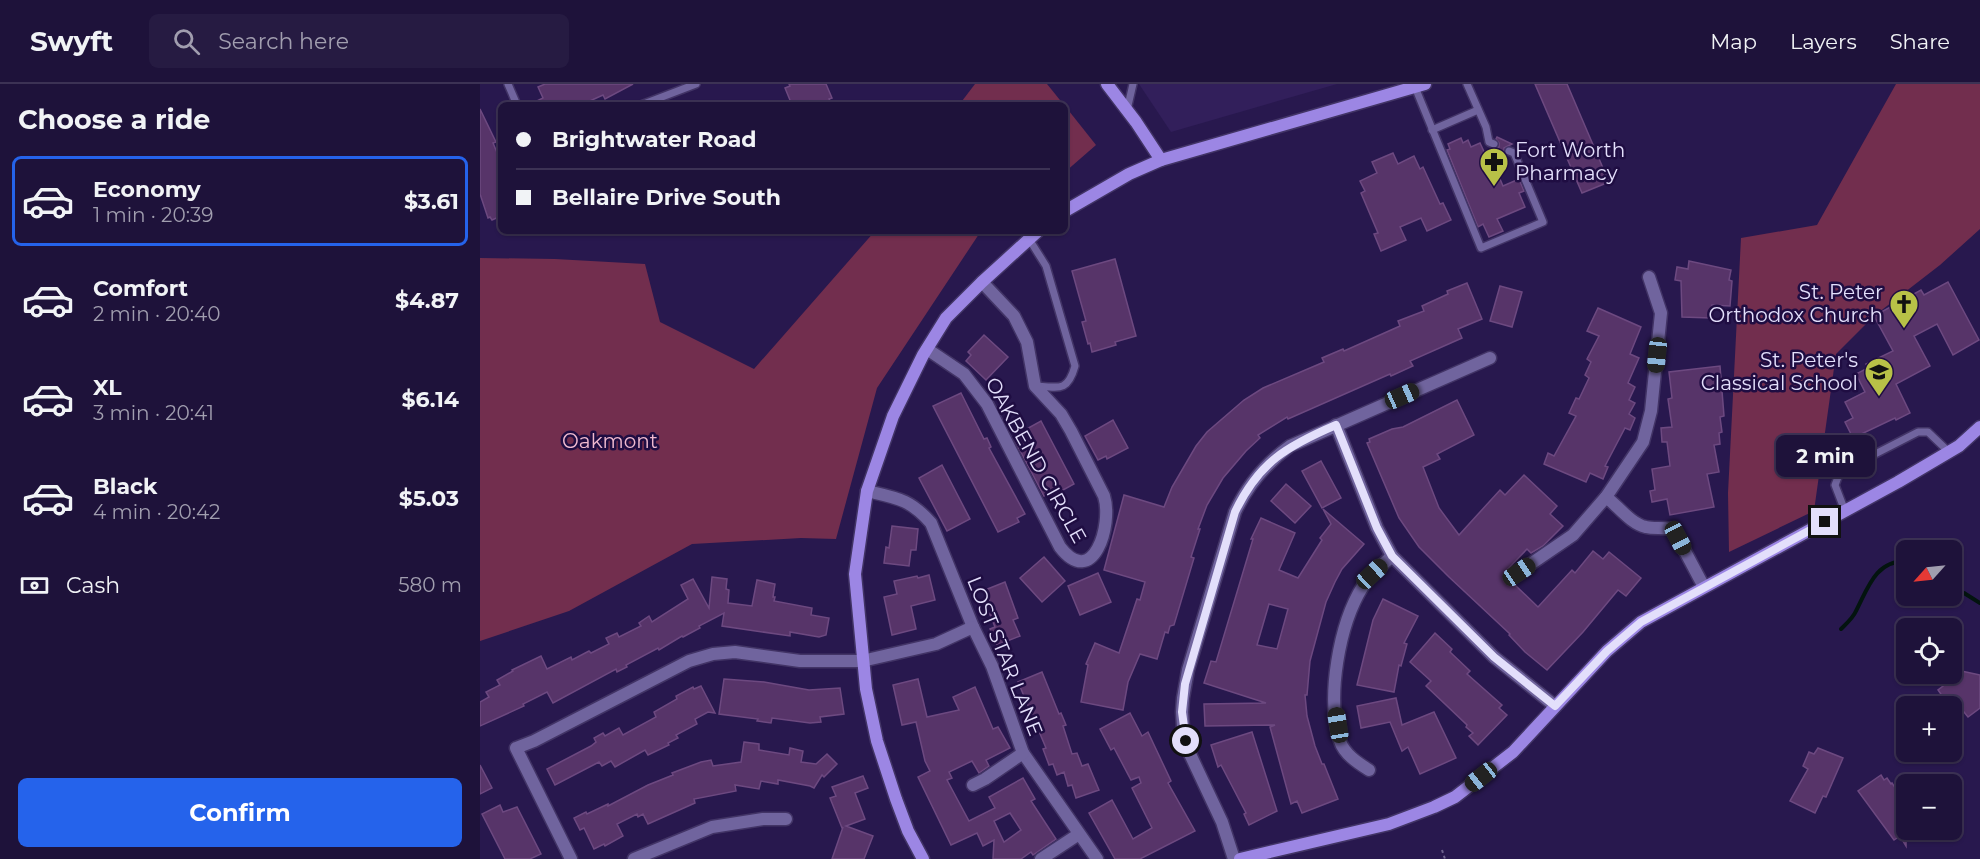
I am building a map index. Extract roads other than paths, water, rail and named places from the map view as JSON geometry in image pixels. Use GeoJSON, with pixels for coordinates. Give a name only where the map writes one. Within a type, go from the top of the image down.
{"type":"FeatureCollection","features":[{"type":"Feature","properties":{"kind":"street"},"geometry":{"type":"LineString","coordinates":[[1107,84],[1161,160]]}},
{"type":"Feature","properties":{"kind":"street"},"geometry":{"type":"LineString","coordinates":[[1068,209],[1128,174],[1161,160],[1420,86]]}},
{"type":"Feature","properties":{"kind":"street"},"geometry":{"type":"LineString","coordinates":[[923,859],[904,820],[877,741],[862,662],[855,574],[867,491],[892,416],[946,318],[1034,235]]}},
{"type":"Feature","properties":{"kind":"street"},"geometry":{"type":"LineString","coordinates":[[1519,572],[1574,535],[1606,497],[1643,442],[1651,411],[1661,313],[1649,278]]}},
{"type":"Feature","properties":{"kind":"street","name":"OAKBEND CIRCLE"},"geometry":{"type":"LineString","coordinates":[[927,349],[964,374],[987,404],[1060,547],[1073,561],[1081,562],[1088,559],[1099,547],[1107,522],[1107,504],[1061,414],[1035,386],[1031,355],[1014,316],[982,282]]}},
{"type":"Feature","properties":{"kind":"street"},"geometry":{"type":"LineString","coordinates":[[1234,859],[1222,822],[1195,768],[1183,727],[1185,684],[1235,512],[1258,475],[1278,455],[1303,439],[1490,358]]}},
{"type":"Feature","properties":{"kind":"street"},"geometry":{"type":"LineString","coordinates":[[1336,425],[1377,528],[1392,556],[1494,657],[1555,706]]}},
{"type":"Feature","properties":{"kind":"street"},"geometry":{"type":"LineString","coordinates":[[1240,859],[1389,824],[1455,797],[1513,752],[1607,651],[1641,622],[1949,452],[1980,427]]}},
{"type":"Feature","properties":{"kind":"street","name":"LOST STAR LANE"},"geometry":{"type":"LineString","coordinates":[[867,491],[903,500],[918,509],[930,523],[973,627],[992,666],[1023,753],[1097,859]]}},
{"type":"Feature","properties":{"kind":"street"},"geometry":{"type":"LineString","coordinates":[[1606,497],[1635,523],[1644,527],[1671,530],[1678,538],[1704,587]]}},
{"type":"Feature","properties":{"kind":"street"},"geometry":{"type":"LineString","coordinates":[[1369,770],[1354,761],[1340,743],[1334,679],[1340,651],[1357,598],[1372,574],[1392,556]]}},
{"type":"Feature","properties":{"kind":"street"},"geometry":{"type":"LineString","coordinates":[[571,859],[516,748],[689,662],[713,654],[735,652],[800,661],[862,662],[936,644],[973,627]]}},
{"type":"Feature","properties":{"kind":"street"},"geometry":{"type":"LineString","coordinates":[[973,785],[1023,753]]}},
{"type":"Feature","properties":{"kind":"street"},"geometry":{"type":"LineString","coordinates":[[634,859],[711,827],[763,819],[786,819]]}},
{"type":"Feature","properties":{"kind":"street"},"geometry":{"type":"LineString","coordinates":[[1041,859],[1079,834]]}},
{"type":"Feature","properties":{"kind":"lane"},"geometry":{"type":"LineString","coordinates":[[508,84],[516,102]]}},
{"type":"Feature","properties":{"kind":"lane"},"geometry":{"type":"LineString","coordinates":[[649,102],[696,84]]}},
{"type":"Feature","properties":{"kind":"lane"},"geometry":{"type":"LineString","coordinates":[[1127,110],[1133,84]]}},
{"type":"Feature","properties":{"kind":"lane"},"geometry":{"type":"LineString","coordinates":[[1467,84],[1486,127],[1490,142],[1494,144]]}},
{"type":"Feature","properties":{"kind":"lane"},"geometry":{"type":"LineString","coordinates":[[1420,86],[1432,130],[1481,248],[1544,222],[1514,153],[1509,150]]}},
{"type":"Feature","properties":{"kind":"lane"},"geometry":{"type":"LineString","coordinates":[[1432,130],[1478,110]]}},
{"type":"Feature","properties":{"kind":"lane"},"geometry":{"type":"LineString","coordinates":[[1034,235],[1052,281],[1075,366],[1071,380],[1066,386],[1057,388],[1035,386]]}},
{"type":"Feature","properties":{"kind":"lane"},"geometry":{"type":"LineString","coordinates":[[1845,511],[1835,485],[1840,472],[1918,432],[1928,432],[1949,452]]}},
{"type":"Feature","properties":{"kind":"waterway"},"geometry":{"type":"LineString","coordinates":[[1841,629],[1853,616],[1874,577],[1896,562]]}},
{"type":"Feature","properties":{"kind":"waterway"},"geometry":{"type":"LineString","coordinates":[[1962,593],[1980,603]]}},
{"type":"Feature","properties":{"kind":"place","name":"Fort Worth Pharmacy"},"geometry":{"type":"Point","coordinates":[1494,188]}},
{"type":"Feature","properties":{"kind":"place","name":"St. Peter Orthodox Church"},"geometry":{"type":"Point","coordinates":[1904,330]}},
{"type":"Feature","properties":{"kind":"place","name":"St. Peter's Classical School"},"geometry":{"type":"Point","coordinates":[1879,398]}},
{"type":"Feature","properties":{"kind":"park label","name":"Oakmont"},"geometry":{"type":"Point","coordinates":[610,441]}}]}
